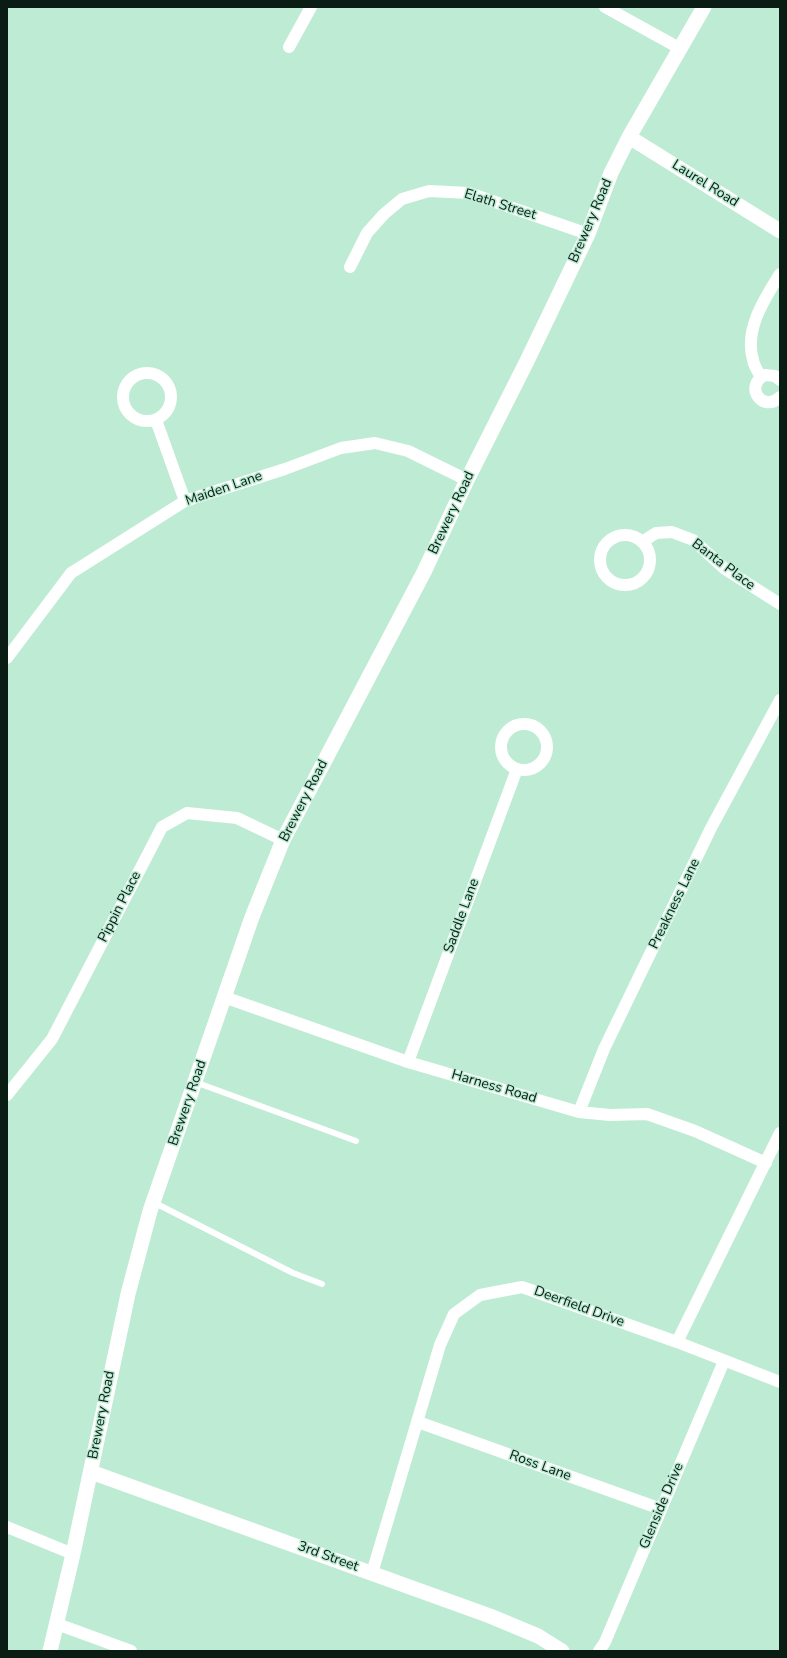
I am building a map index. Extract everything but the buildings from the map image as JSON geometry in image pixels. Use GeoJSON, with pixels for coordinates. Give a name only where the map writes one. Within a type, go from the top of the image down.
{"type":"FeatureCollection","features":[{"type":"Feature","properties":{"kind":"street"},"geometry":{"type":"LineString","coordinates":[[289,47],[311,7]]}},
{"type":"Feature","properties":{"kind":"street"},"geometry":{"type":"LineString","coordinates":[[606,7],[681,49]]}},
{"type":"Feature","properties":{"kind":"street","name":"Brewery Road"},"geometry":{"type":"LineString","coordinates":[[50,1651],[91,1472],[128,1294],[153,1202],[252,917],[283,840],[424,572],[467,480],[527,361],[588,234],[611,173],[629,137],[704,7]]}},
{"type":"Feature","properties":{"kind":"street","name":"Laurel Road"},"geometry":{"type":"LineString","coordinates":[[629,137],[780,230]]}},
{"type":"Feature","properties":{"kind":"street","name":"Elath Street"},"geometry":{"type":"LineString","coordinates":[[350,267],[368,233],[384,214],[402,199],[429,191],[469,193],[588,234]]}},
{"type":"Feature","properties":{"kind":"street"},"geometry":{"type":"LineString","coordinates":[[761,377],[753,360],[751,341],[758,310],[780,274]]}},
{"type":"Feature","properties":{"kind":"street"},"geometry":{"type":"LineString","coordinates":[[142,372],[151,372],[160,376],[171,389],[172,400],[169,408],[164,415],[156,420],[139,420],[131,416],[126,409],[122,395],[124,387],[134,375],[142,372]]}},
{"type":"Feature","properties":{"kind":"street"},"geometry":{"type":"LineString","coordinates":[[780,380],[770,374],[761,377],[755,386],[760,399],[773,402],[780,397]]}},
{"type":"Feature","properties":{"kind":"street"},"geometry":{"type":"LineString","coordinates":[[156,420],[185,501]]}},
{"type":"Feature","properties":{"kind":"street","name":"Maiden Lane"},"geometry":{"type":"LineString","coordinates":[[7,658],[71,572],[185,501],[285,469],[341,448],[375,443],[408,451],[467,480]]}},
{"type":"Feature","properties":{"kind":"street","name":"Banta Place"},"geometry":{"type":"LineString","coordinates":[[642,542],[656,533],[662,532],[672,532],[693,540],[725,569],[780,604]]}},
{"type":"Feature","properties":{"kind":"street"},"geometry":{"type":"LineString","coordinates":[[622,535],[631,536],[642,542],[647,549],[650,558],[649,566],[642,578],[627,584],[614,582],[607,577],[601,566],[600,557],[602,549],[607,542],[614,537],[622,535]]}},
{"type":"Feature","properties":{"kind":"street","name":"Preakness Lane"},"geometry":{"type":"LineString","coordinates":[[579,1112],[604,1049],[712,828],[780,700]]}},
{"type":"Feature","properties":{"kind":"street","name":"Saddle Lane"},"geometry":{"type":"LineString","coordinates":[[408,1062],[517,769]]}},
{"type":"Feature","properties":{"kind":"street","name":"Pippin Place"},"geometry":{"type":"LineString","coordinates":[[7,1095],[52,1040],[162,827],[187,813],[237,818],[283,840]]}},
{"type":"Feature","properties":{"kind":"street","name":"Harness Road"},"geometry":{"type":"LineString","coordinates":[[224,997],[408,1062],[579,1112],[610,1115],[647,1114],[695,1131],[766,1163]]}},
{"type":"Feature","properties":{"kind":"street"},"geometry":{"type":"LineString","coordinates":[[677,1342],[780,1133]]}},
{"type":"Feature","properties":{"kind":"street","name":"Deerfield Drive"},"geometry":{"type":"LineString","coordinates":[[372,1573],[440,1345],[454,1314],[480,1295],[522,1287],[677,1342],[780,1382]]}},
{"type":"Feature","properties":{"kind":"street","name":"Glenside Drive"},"geometry":{"type":"LineString","coordinates":[[599,1651],[605,1642],[724,1361]]}},
{"type":"Feature","properties":{"kind":"street","name":"Ross Lane"},"geometry":{"type":"LineString","coordinates":[[418,1422],[661,1509]]}},
{"type":"Feature","properties":{"kind":"street","name":"3rd Street"},"geometry":{"type":"LineString","coordinates":[[91,1472],[490,1616],[538,1636],[562,1651]]}},
{"type":"Feature","properties":{"kind":"street"},"geometry":{"type":"LineString","coordinates":[[7,1527],[73,1554]]}},
{"type":"Feature","properties":{"kind":"street"},"geometry":{"type":"LineString","coordinates":[[57,1624],[131,1651]]}},
{"type":"Feature","properties":{"kind":"lane"},"geometry":{"type":"LineString","coordinates":[[195,1082],[356,1141]]}},
{"type":"Feature","properties":{"kind":"lane"},"geometry":{"type":"LineString","coordinates":[[153,1202],[294,1273],[322,1284]]}}]}
